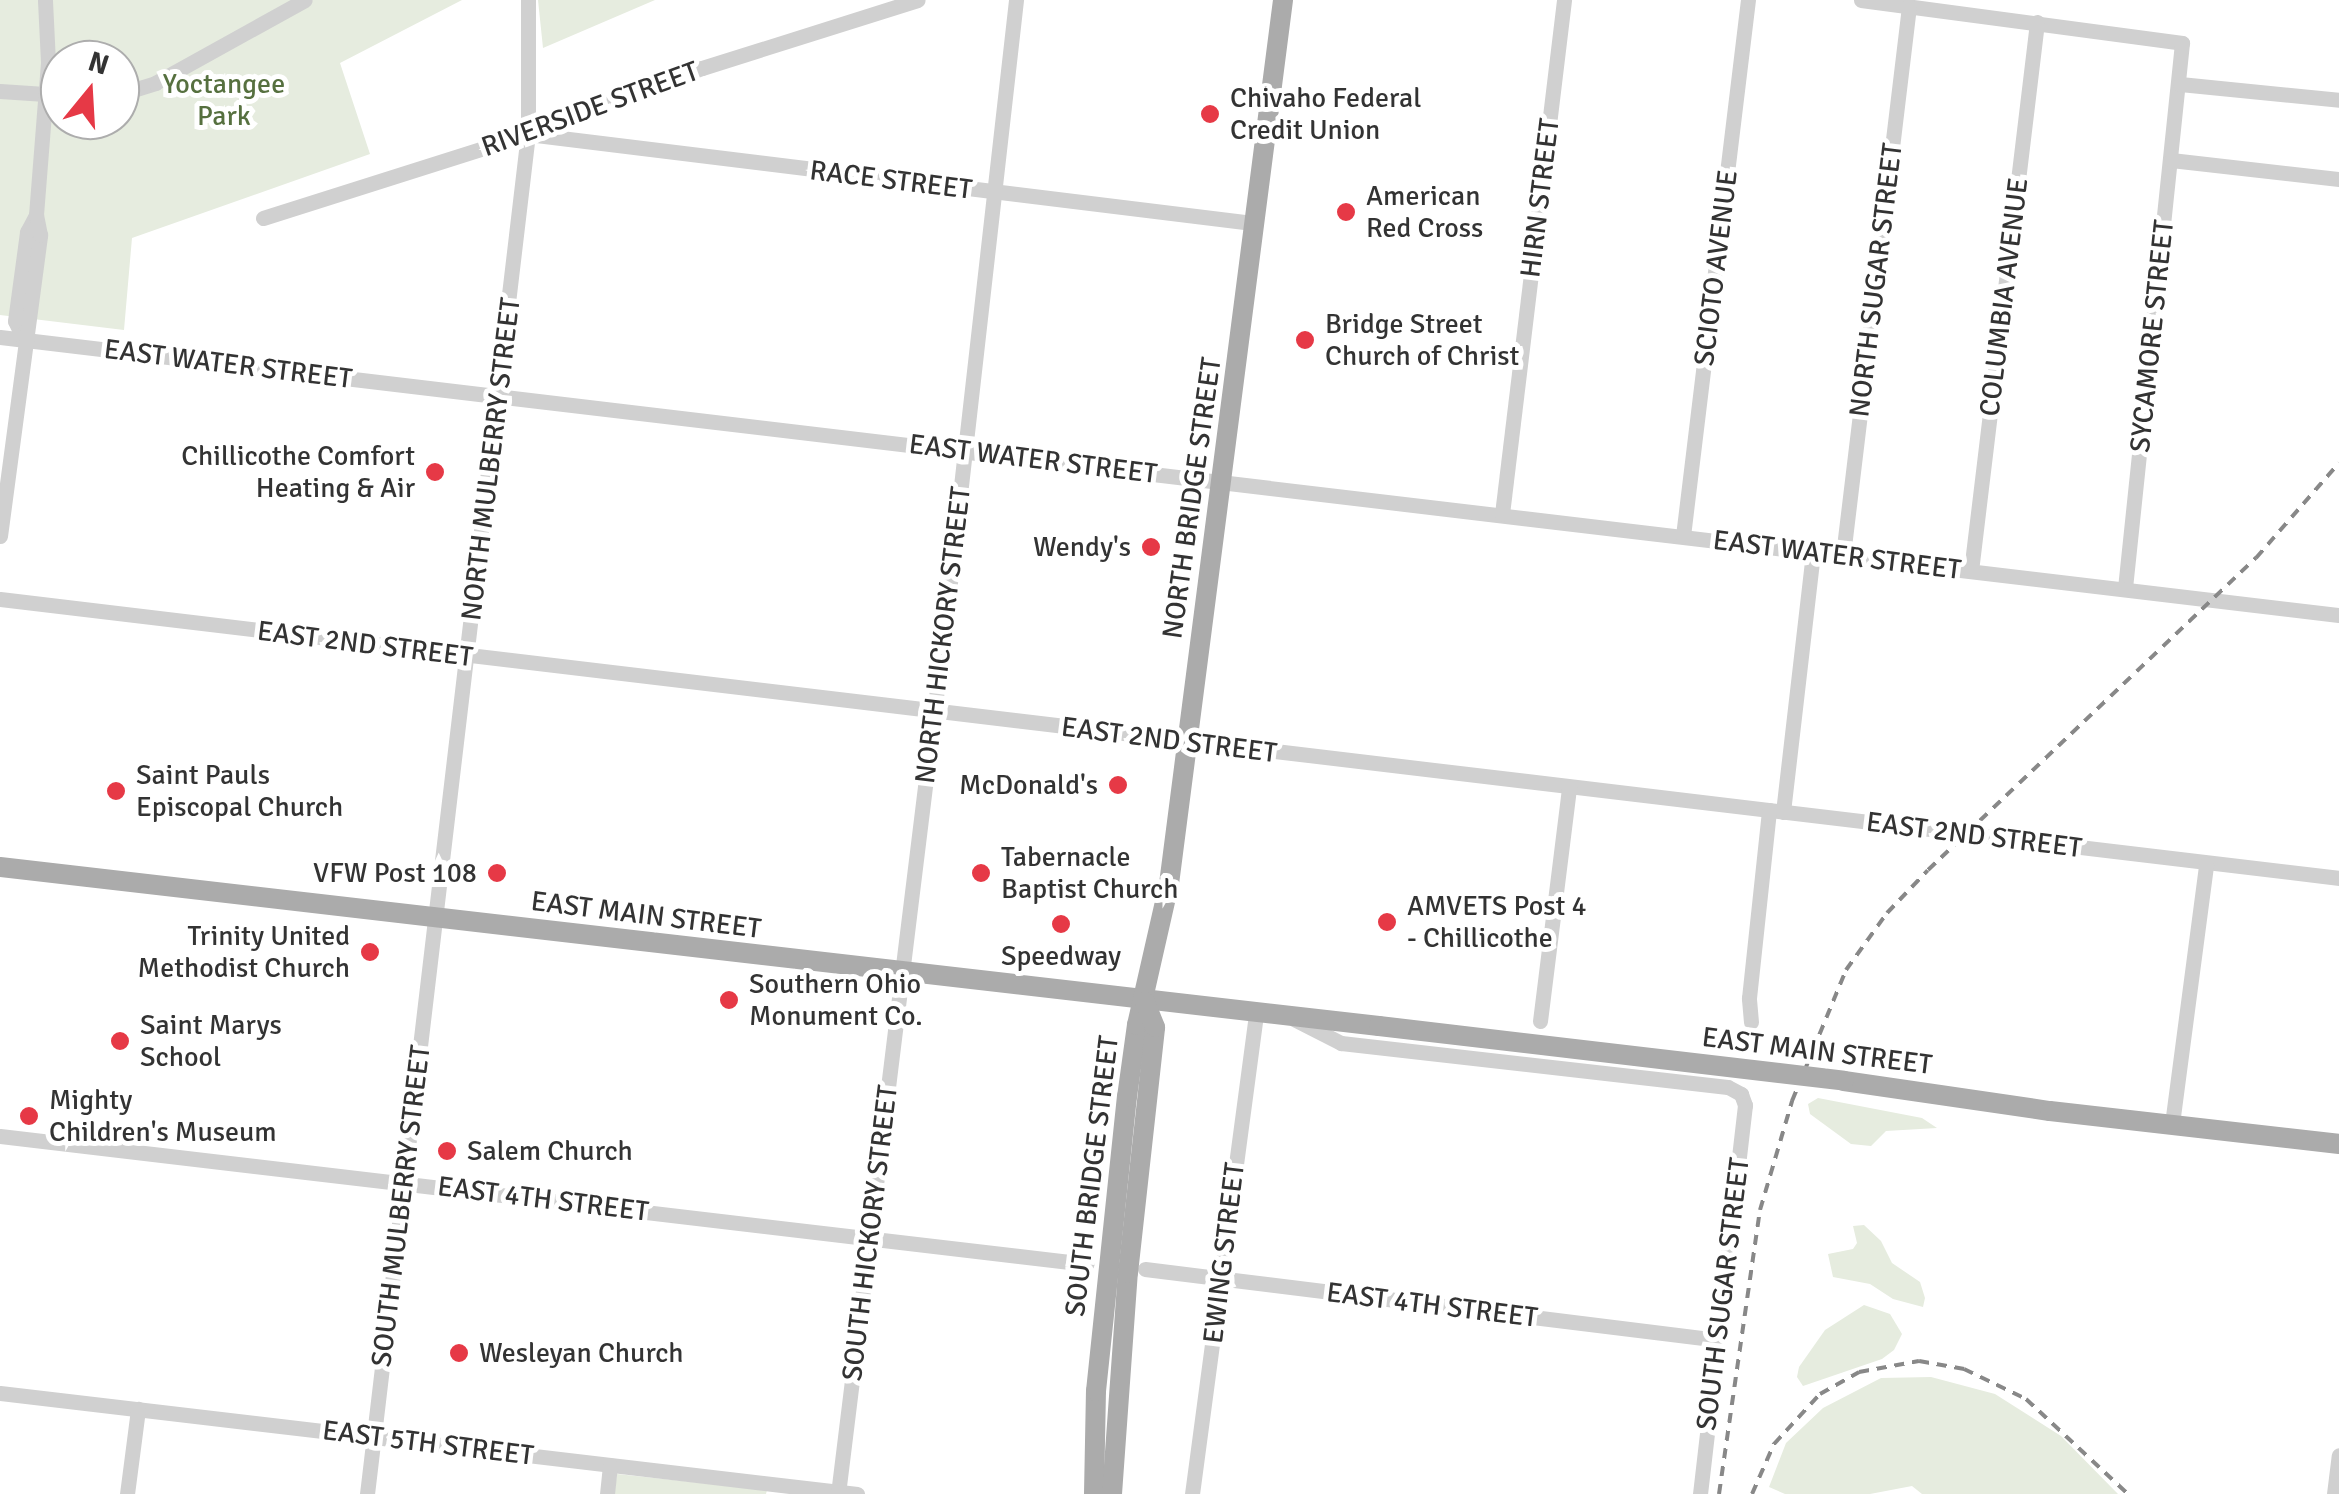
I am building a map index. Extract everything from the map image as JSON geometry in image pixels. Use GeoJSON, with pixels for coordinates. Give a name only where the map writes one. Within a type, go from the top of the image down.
{"type":"FeatureCollection","features":[{"type":"Feature","properties":{"kind":"main road","name":"NORTH BRIDGE STREET"},"geometry":{"type":"LineString","coordinates":[[1145,1002],[1168,884],[1284,0]]}},
{"type":"Feature","properties":{"kind":"main road","name":"EAST MAIN STREET"},"geometry":{"type":"LineString","coordinates":[[0,867],[1844,1080],[2339,1144]]}},
{"type":"Feature","properties":{"kind":"main road","name":"SOUTH BRIDGE STREET"},"geometry":{"type":"LineString","coordinates":[[1094,1494],[1096,1391],[1112,1224],[1137,1025],[1145,1002]]}},
{"type":"Feature","properties":{"kind":"main road","name":"SOUTH BRIDGE STREET"},"geometry":{"type":"LineString","coordinates":[[1112,1494],[1128,1272],[1155,1027],[1145,1002]]}},
{"type":"Feature","properties":{"kind":"street"},"geometry":{"type":"LineString","coordinates":[[46,0],[49,40]]}},
{"type":"Feature","properties":{"kind":"street"},"geometry":{"type":"LineString","coordinates":[[140,88],[155,84],[305,0]]}},
{"type":"Feature","properties":{"kind":"street","name":"NORTH MULBERRY STREET"},"geometry":{"type":"LineString","coordinates":[[436,918],[528,134],[528,0]]}},
{"type":"Feature","properties":{"kind":"street","name":"RIVERSIDE STREET"},"geometry":{"type":"LineString","coordinates":[[263,218],[528,134],[702,68],[918,0]]}},
{"type":"Feature","properties":{"kind":"street","name":"NORTH HICKORY STREET"},"geometry":{"type":"LineString","coordinates":[[903,972],[1016,0]]}},
{"type":"Feature","properties":{"kind":"street","name":"HIRN STREET"},"geometry":{"type":"LineString","coordinates":[[1502,514],[1564,0]]}},
{"type":"Feature","properties":{"kind":"street","name":"SCIOTO AVENUE"},"geometry":{"type":"LineString","coordinates":[[1683,536],[1748,0]]}},
{"type":"Feature","properties":{"kind":"street"},"geometry":{"type":"LineString","coordinates":[[1861,0],[2178,40],[2183,49],[2180,84],[2339,100]]}},
{"type":"Feature","properties":{"kind":"street","name":"NORTH SUGAR STREET"},"geometry":{"type":"LineString","coordinates":[[1842,555],[1909,6]]}},
{"type":"Feature","properties":{"kind":"street","name":"COLUMBIA AVENUE"},"geometry":{"type":"LineString","coordinates":[[1971,571],[2036,22]]}},
{"type":"Feature","properties":{"kind":"street","name":"SYCAMORE STREET"},"geometry":{"type":"LineString","coordinates":[[2124,588],[2180,84]]}},
{"type":"Feature","properties":{"kind":"street"},"geometry":{"type":"LineString","coordinates":[[0,91],[40,93]]}},
{"type":"Feature","properties":{"kind":"street","name":"RACE STREET"},"geometry":{"type":"LineString","coordinates":[[528,134],[1254,223]]}},
{"type":"Feature","properties":{"kind":"street"},"geometry":{"type":"LineString","coordinates":[[0,536],[24,340],[32,323],[39,251],[36,215],[46,140]]}},
{"type":"Feature","properties":{"kind":"street"},"geometry":{"type":"LineString","coordinates":[[2172,160],[2339,180]]}},
{"type":"Feature","properties":{"kind":"street","name":"EAST WATER STREET"},"geometry":{"type":"LineString","coordinates":[[0,337],[2339,615]]}},
{"type":"Feature","properties":{"kind":"street"},"geometry":{"type":"LineString","coordinates":[[1751,1022],[1749,998],[1813,552]]}},
{"type":"Feature","properties":{"kind":"street","name":"EAST 2ND STREET"},"geometry":{"type":"LineString","coordinates":[[0,599],[2339,878]]}},
{"type":"Feature","properties":{"kind":"street"},"geometry":{"type":"LineString","coordinates":[[1540,1021],[1569,787]]}},
{"type":"Feature","properties":{"kind":"street"},"geometry":{"type":"LineString","coordinates":[[2172,1124],[2206,864]]}},
{"type":"Feature","properties":{"kind":"street","name":"SOUTH MULBERRY STREET"},"geometry":{"type":"LineString","coordinates":[[366,1494],[436,918]]}},
{"type":"Feature","properties":{"kind":"street","name":"SOUTH HICKORY STREET"},"geometry":{"type":"LineString","coordinates":[[838,1493],[903,972]]}},
{"type":"Feature","properties":{"kind":"street","name":"EWING STREET"},"geometry":{"type":"LineString","coordinates":[[1192,1494],[1256,1012]]}},
{"type":"Feature","properties":{"kind":"street","name":"EAST MAIN STREET"},"geometry":{"type":"LineString","coordinates":[[1286,1016],[1341,1043],[1728,1088],[1741,1094]]}},
{"type":"Feature","properties":{"kind":"street","name":"SOUTH SUGAR STREET"},"geometry":{"type":"LineString","coordinates":[[1700,1494],[1745,1106],[1741,1094]]}},
{"type":"Feature","properties":{"kind":"street","name":"EAST 4TH STREET"},"geometry":{"type":"LineString","coordinates":[[0,1136],[1086,1264]]}},
{"type":"Feature","properties":{"kind":"street","name":"EAST 4TH STREET"},"geometry":{"type":"LineString","coordinates":[[1145,1269],[1718,1340]]}},
{"type":"Feature","properties":{"kind":"street","name":"EAST 5TH STREET"},"geometry":{"type":"LineString","coordinates":[[0,1392],[856,1494]]}},
{"type":"Feature","properties":{"kind":"street"},"geometry":{"type":"LineString","coordinates":[[128,1494],[138,1409]]}},
{"type":"Feature","properties":{"kind":"street"},"geometry":{"type":"LineString","coordinates":[[2334,1494],[2339,1456]]}},
{"type":"Feature","properties":{"kind":"street"},"geometry":{"type":"LineString","coordinates":[[607,1494],[610,1464]]}},
{"type":"Feature","properties":{"kind":"green space","name":"Yoctangee Park"},"geometry":{"type":"Polygon","coordinates":[[[0,0],[462,0],[340,63],[370,154],[132,238],[124,330],[0,315],[0,0]]]}},
{"type":"Feature","properties":{"kind":"green space"},"geometry":{"type":"Polygon","coordinates":[[[538,0],[655,0],[543,48],[538,0]]]}},
{"type":"Feature","properties":{"kind":"green space"},"geometry":{"type":"Polygon","coordinates":[[[1818,1098],[1922,1118],[1937,1128],[1886,1131],[1871,1146],[1851,1144],[1810,1114],[1808,1104],[1818,1098]]]}},
{"type":"Feature","properties":{"kind":"green space"},"geometry":{"type":"Polygon","coordinates":[[[1864,1225],[1881,1241],[1892,1263],[1920,1282],[1925,1298],[1923,1307],[1893,1299],[1870,1284],[1833,1277],[1828,1254],[1853,1249],[1857,1243],[1853,1226],[1864,1225]]]}},
{"type":"Feature","properties":{"kind":"green space"},"geometry":{"type":"Polygon","coordinates":[[[1864,1305],[1890,1314],[1902,1334],[1894,1350],[1882,1359],[1803,1386],[1797,1377],[1799,1367],[1825,1330],[1864,1305]]]}},
{"type":"Feature","properties":{"kind":"green space"},"geometry":{"type":"Polygon","coordinates":[[[1931,1377],[1995,1394],[2061,1436],[2118,1494],[1922,1494],[1912,1486],[1870,1494],[1785,1494],[1769,1487],[1786,1443],[1823,1408],[1881,1378],[1931,1377]]]}},
{"type":"Feature","properties":{"kind":"green space"},"geometry":{"type":"Polygon","coordinates":[[[617,1474],[767,1490],[766,1494],[614,1494],[617,1474]]]}},
{"type":"Feature","properties":{"kind":"railway"},"geometry":{"type":"LineString","coordinates":[[1719,1494],[1760,1210],[1792,1101],[1846,970],[1887,913],[1928,870],[2256,558],[2339,463]]}},
{"type":"Feature","properties":{"kind":"railway"},"geometry":{"type":"LineString","coordinates":[[1752,1494],[1774,1444],[1820,1394],[1859,1372],[1919,1361],[1964,1369],[2026,1399],[2128,1494]]}},
{"type":"Feature","properties":{"kind":"place","name":"Chivaho Federal Credit Union"},"geometry":{"type":"Point","coordinates":[1210,114]}},
{"type":"Feature","properties":{"kind":"place","name":"American Red Cross"},"geometry":{"type":"Point","coordinates":[1346,212]}},
{"type":"Feature","properties":{"kind":"place","name":"Bridge Street Church of Christ"},"geometry":{"type":"Point","coordinates":[1305,340]}},
{"type":"Feature","properties":{"kind":"place","name":"Chillicothe Comfort Heating & Air"},"geometry":{"type":"Point","coordinates":[435,472]}},
{"type":"Feature","properties":{"kind":"place","name":"Wendy's"},"geometry":{"type":"Point","coordinates":[1151,547]}},
{"type":"Feature","properties":{"kind":"place","name":"McDonald's"},"geometry":{"type":"Point","coordinates":[1118,785]}},
{"type":"Feature","properties":{"kind":"place","name":"Saint Pauls Episcopal Church"},"geometry":{"type":"Point","coordinates":[116,791]}},
{"type":"Feature","properties":{"kind":"place","name":"VFW Post 108"},"geometry":{"type":"Point","coordinates":[497,873]}},
{"type":"Feature","properties":{"kind":"place","name":"Tabernacle Baptist Church"},"geometry":{"type":"Point","coordinates":[981,873]}},
{"type":"Feature","properties":{"kind":"place","name":"AMVETS Post 4 - Chillicothe"},"geometry":{"type":"Point","coordinates":[1387,922]}},
{"type":"Feature","properties":{"kind":"place","name":"Speedway"},"geometry":{"type":"Point","coordinates":[1061,924]}},
{"type":"Feature","properties":{"kind":"place","name":"Trinity United Methodist Church"},"geometry":{"type":"Point","coordinates":[370,952]}},
{"type":"Feature","properties":{"kind":"place","name":"Southern Ohio Monument Co."},"geometry":{"type":"Point","coordinates":[729,1000]}},
{"type":"Feature","properties":{"kind":"place","name":"Saint Marys School"},"geometry":{"type":"Point","coordinates":[120,1041]}},
{"type":"Feature","properties":{"kind":"place","name":"Mighty Children's Museum"},"geometry":{"type":"Point","coordinates":[29,1116]}},
{"type":"Feature","properties":{"kind":"place","name":"Salem Church"},"geometry":{"type":"Point","coordinates":[447,1151]}},
{"type":"Feature","properties":{"kind":"place","name":"Wesleyan Church"},"geometry":{"type":"Point","coordinates":[459,1353]}}]}
